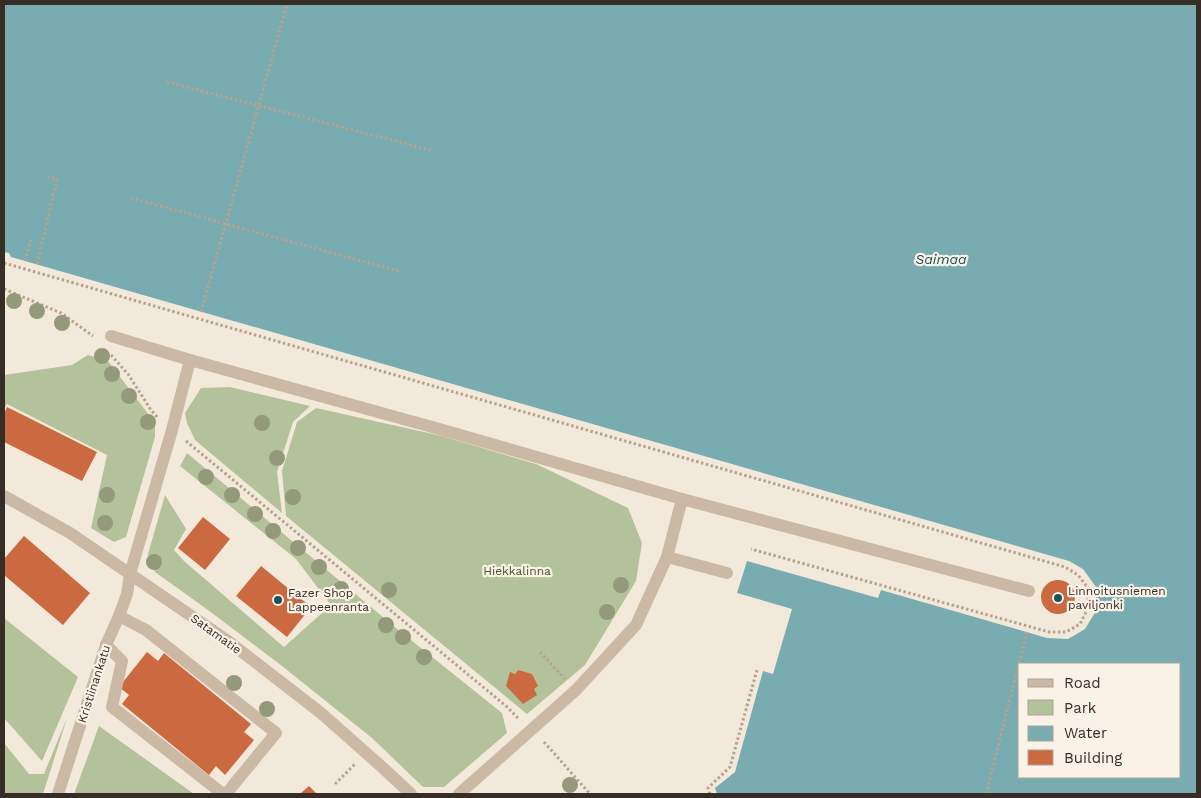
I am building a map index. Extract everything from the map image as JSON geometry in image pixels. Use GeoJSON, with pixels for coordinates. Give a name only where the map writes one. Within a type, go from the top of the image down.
{"type":"FeatureCollection","features":[{"type":"Feature","properties":{"kind":"street"},"geometry":{"type":"LineString","coordinates":[[105,338],[444,430],[682,499],[1028,591]]}},
{"type":"Feature","properties":{"kind":"street","name":"Kristiinankatu"},"geometry":{"type":"LineString","coordinates":[[58,794],[106,645],[128,594],[130,574],[172,430],[190,360]]}},
{"type":"Feature","properties":{"kind":"street","name":"Satamatie"},"geometry":{"type":"LineString","coordinates":[[4,496],[70,533],[228,642],[321,713],[411,794]]}},
{"type":"Feature","properties":{"kind":"street"},"geometry":{"type":"LineString","coordinates":[[459,794],[576,690],[636,625],[668,556],[682,499]]}},
{"type":"Feature","properties":{"kind":"street"},"geometry":{"type":"LineString","coordinates":[[668,556],[727,573]]}},
{"type":"Feature","properties":{"kind":"street"},"geometry":{"type":"LineString","coordinates":[[106,645],[122,661],[112,707],[225,794],[276,733],[146,630],[119,616]]}},
{"type":"Feature","properties":{"kind":"path"},"geometry":{"type":"LineString","coordinates":[[201,312],[287,4]]}},
{"type":"Feature","properties":{"kind":"path"},"geometry":{"type":"LineString","coordinates":[[167,82],[434,151]]}},
{"type":"Feature","properties":{"kind":"path"},"geometry":{"type":"LineString","coordinates":[[36,264],[56,179],[46,176]]}},
{"type":"Feature","properties":{"kind":"path"},"geometry":{"type":"LineString","coordinates":[[131,198],[402,272]]}},
{"type":"Feature","properties":{"kind":"path"},"geometry":{"type":"LineString","coordinates":[[25,261],[31,238]]}},
{"type":"Feature","properties":{"kind":"path"},"geometry":{"type":"LineString","coordinates":[[4,263],[1066,567],[1078,575],[1088,588],[1088,608],[1080,624],[1066,632],[1049,632],[750,549]]}},
{"type":"Feature","properties":{"kind":"path"},"geometry":{"type":"LineString","coordinates":[[4,289],[60,313],[105,338]]}},
{"type":"Feature","properties":{"kind":"path"},"geometry":{"type":"LineString","coordinates":[[111,354],[128,374],[151,410],[165,425],[506,706],[546,743],[590,794]]}},
{"type":"Feature","properties":{"kind":"path"},"geometry":{"type":"LineString","coordinates":[[1019,663],[1027,632]]}},
{"type":"Feature","properties":{"kind":"path"},"geometry":{"type":"LineString","coordinates":[[540,652],[576,690]]}},
{"type":"Feature","properties":{"kind":"path"},"geometry":{"type":"LineString","coordinates":[[986,794],[1018,668]]}},
{"type":"Feature","properties":{"kind":"path"},"geometry":{"type":"LineString","coordinates":[[710,794],[708,788],[730,767],[757,670]]}},
{"type":"Feature","properties":{"kind":"path"},"geometry":{"type":"LineString","coordinates":[[334,784],[355,763]]}},
{"type":"Feature","properties":{"kind":"green space"},"geometry":{"type":"Polygon","coordinates":[[[88,355],[108,361],[155,423],[155,437],[126,537],[114,542],[91,528],[107,455],[7,404],[4,409],[4,375],[72,365],[88,355]]]}},
{"type":"Feature","properties":{"kind":"green space"},"geometry":{"type":"Polygon","coordinates":[[[230,387],[310,406],[293,422],[277,472],[282,513],[195,440],[187,423],[185,413],[201,388],[230,387]]]}},
{"type":"Feature","properties":{"kind":"green space","name":"Hiekkalinna"},"geometry":{"type":"Polygon","coordinates":[[[316,408],[442,436],[536,464],[628,508],[642,543],[636,581],[585,665],[527,714],[286,516],[282,471],[297,422],[316,408]]]}},
{"type":"Feature","properties":{"kind":"green space"},"geometry":{"type":"Polygon","coordinates":[[[187,453],[396,628],[502,713],[507,733],[444,787],[423,787],[372,738],[282,666],[155,572],[148,554],[165,495],[186,529],[174,550],[184,561],[284,647],[331,605],[296,559],[180,466],[187,453]]]}},
{"type":"Feature","properties":{"kind":"green space"},"geometry":{"type":"Polygon","coordinates":[[[4,618],[78,677],[42,761],[4,718],[4,618]]]}},
{"type":"Feature","properties":{"kind":"green space"},"geometry":{"type":"Polygon","coordinates":[[[67,718],[43,794],[4,794],[4,743],[29,774],[44,774],[67,718]]]}},
{"type":"Feature","properties":{"kind":"green space"},"geometry":{"type":"Polygon","coordinates":[[[99,726],[194,794],[74,794],[99,726]]]}},
{"type":"Feature","properties":{"kind":"water","name":"Saimaa"},"geometry":{"type":"Polygon","coordinates":[[[4,4],[1197,4],[1197,794],[717,794],[715,788],[735,772],[763,671],[773,674],[792,609],[737,593],[747,561],[878,598],[881,590],[1047,638],[1068,639],[1085,629],[1096,611],[1096,587],[1083,569],[1069,561],[11,257],[9,253],[4,252],[4,4]]]}},
{"type":"Feature","properties":{"kind":"building"},"geometry":{"type":"Polygon","coordinates":[[[7,407],[97,452],[82,481],[4,442],[4,414],[7,407]]]}},
{"type":"Feature","properties":{"kind":"building"},"geometry":{"type":"Polygon","coordinates":[[[203,517],[230,539],[205,570],[178,548],[203,517]]]}},
{"type":"Feature","properties":{"kind":"building"},"geometry":{"type":"Polygon","coordinates":[[[24,536],[90,593],[63,625],[4,575],[4,559],[24,536]]]}},
{"type":"Feature","properties":{"kind":"building"},"geometry":{"type":"Polygon","coordinates":[[[261,566],[311,607],[287,637],[236,596],[261,566]]]}},
{"type":"Feature","properties":{"kind":"building","name":"Linnoitusniemen paviljonki"},"geometry":{"type":"Polygon","coordinates":[[[1058,580],[1070,585],[1075,597],[1070,609],[1058,614],[1046,609],[1041,597],[1046,585],[1058,580]]]}},
{"type":"Feature","properties":{"kind":"building"},"geometry":{"type":"Polygon","coordinates":[[[147,652],[158,661],[164,653],[251,724],[244,732],[254,740],[225,775],[216,766],[209,775],[122,704],[129,695],[119,687],[147,652]]]}},
{"type":"Feature","properties":{"kind":"building"},"geometry":{"type":"Polygon","coordinates":[[[518,670],[532,674],[538,686],[534,689],[537,695],[523,704],[506,686],[510,672],[515,674],[518,670]]]}},
{"type":"Feature","properties":{"kind":"building"},"geometry":{"type":"Polygon","coordinates":[[[309,786],[317,794],[300,794],[309,786]]]}},
{"type":"Feature","properties":{"kind":"place","name":"Linnoitusniemen paviljonki"},"geometry":{"type":"Point","coordinates":[1058,598]}},
{"type":"Feature","properties":{"kind":"place","name":"Fazer Shop Lappeenranta"},"geometry":{"type":"Point","coordinates":[278,600]}}]}
